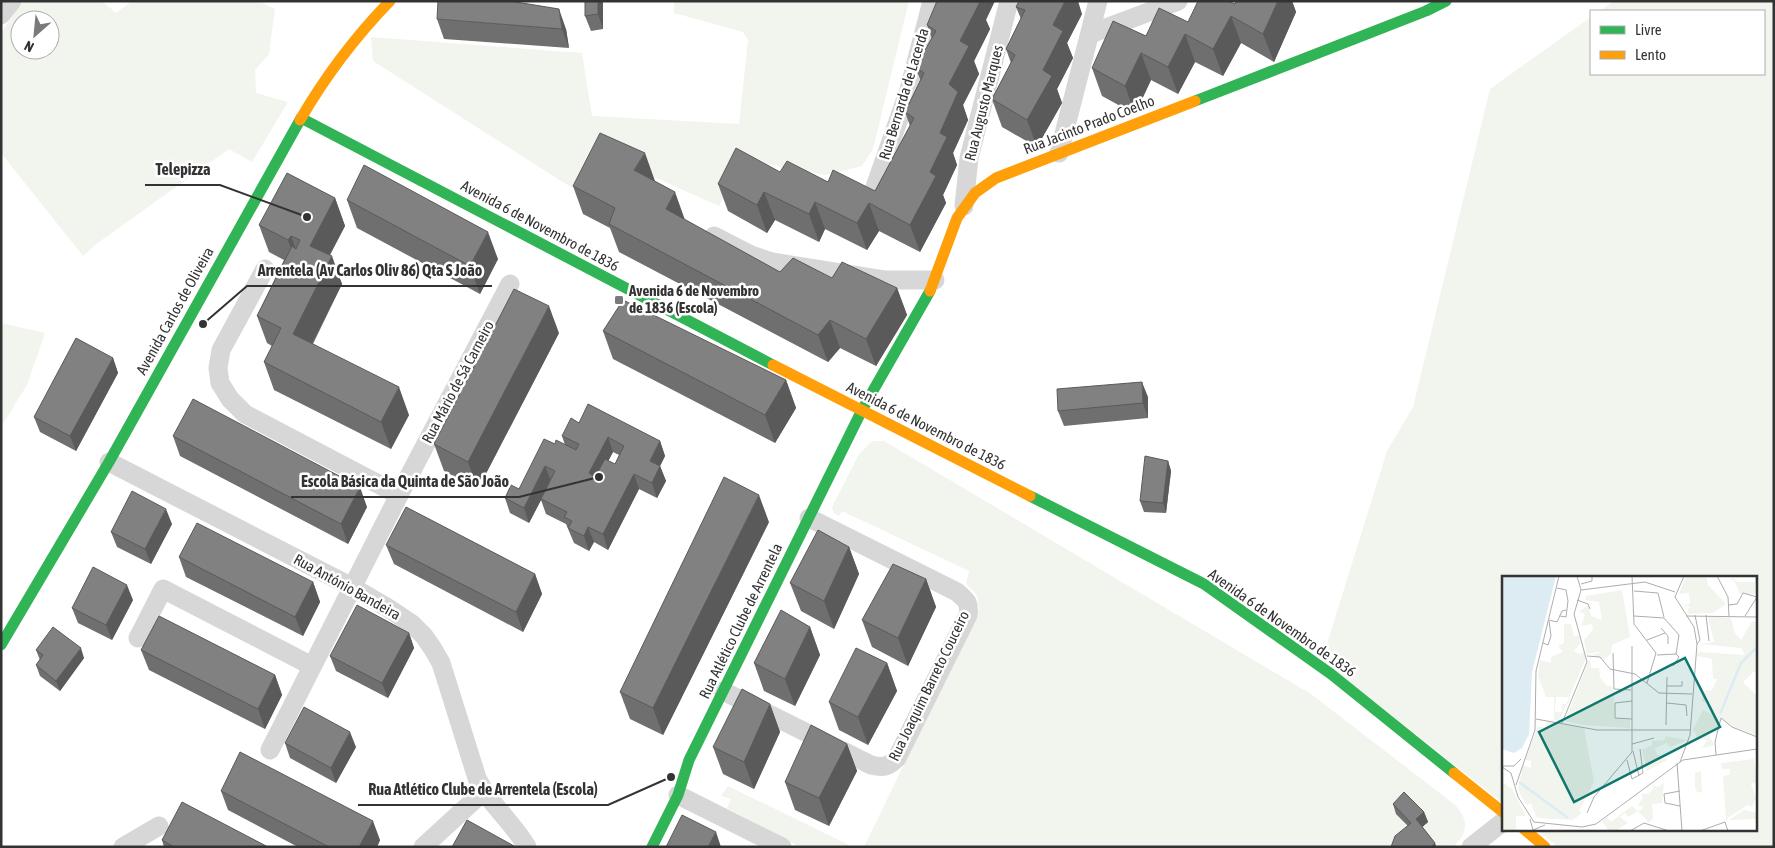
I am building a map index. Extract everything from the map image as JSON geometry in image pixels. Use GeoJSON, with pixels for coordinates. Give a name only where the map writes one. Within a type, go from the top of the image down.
{"type":"FeatureCollection","features":[{"type":"Feature","properties":{"kind":"street"},"geometry":{"type":"LineString","coordinates":[[1,15],[12,1]]}},
{"type":"Feature","properties":{"kind":"street","name":"Avenida Carlos de Oliveira"},"geometry":{"type":"LineString","coordinates":[[1,645],[109,462],[301,118],[328,75],[362,30],[390,1]]}},
{"type":"Feature","properties":{"kind":"street","name":"Rua Bernarda de Lacerda"},"geometry":{"type":"LineString","coordinates":[[875,186],[909,90],[932,1]]}},
{"type":"Feature","properties":{"kind":"street","name":"Rua Augusto Marques"},"geometry":{"type":"LineString","coordinates":[[964,206],[969,158],[1009,1]]}},
{"type":"Feature","properties":{"kind":"street"},"geometry":{"type":"LineString","coordinates":[[1059,153],[1098,1]]}},
{"type":"Feature","properties":{"kind":"street"},"geometry":{"type":"LineString","coordinates":[[1090,34],[1178,1]]}},
{"type":"Feature","properties":{"kind":"street","name":"Rua Jacinto Prado Coelho"},"geometry":{"type":"LineString","coordinates":[[862,410],[922,306],[935,280],[957,218],[974,193],[996,178],[1319,53],[1446,1]]}},
{"type":"Feature","properties":{"kind":"street","name":"Avenida 6 de Novembro de 1836"},"geometry":{"type":"LineString","coordinates":[[301,118],[862,410],[1204,584],[1331,674],[1502,811]]}},
{"type":"Feature","properties":{"kind":"street"},"geometry":{"type":"LineString","coordinates":[[701,230],[751,255],[772,262],[884,280],[935,280]]}},
{"type":"Feature","properties":{"kind":"street"},"geometry":{"type":"LineString","coordinates":[[265,269],[222,350],[218,368],[220,383],[230,399],[245,414],[399,495]]}},
{"type":"Feature","properties":{"kind":"street","name":"Rua Mário de Sá Carneiro"},"geometry":{"type":"LineString","coordinates":[[270,750],[399,495],[510,284]]}},
{"type":"Feature","properties":{"kind":"street","name":"Rua Atlético Clube de Arrentela"},"geometry":{"type":"LineString","coordinates":[[652,847],[678,795],[689,760],[862,410]]}},
{"type":"Feature","properties":{"kind":"street","name":"Rua António Bandeira"},"geometry":{"type":"LineString","coordinates":[[109,462],[352,588],[412,624],[424,636],[441,663],[483,792],[515,828],[527,847]]}},
{"type":"Feature","properties":{"kind":"street","name":"Rua Joaquim Barreto Couceiro"},"geometry":{"type":"LineString","coordinates":[[723,691],[871,765],[881,768],[890,766],[897,758],[968,615],[969,607],[966,600],[957,592],[809,518]]}},
{"type":"Feature","properties":{"kind":"street"},"geometry":{"type":"LineString","coordinates":[[138,638],[163,589],[312,666]]}},
{"type":"Feature","properties":{"kind":"street"},"geometry":{"type":"LineString","coordinates":[[423,847],[483,792]]}},
{"type":"Feature","properties":{"kind":"street"},"geometry":{"type":"LineString","coordinates":[[678,795],[782,847]]}},
{"type":"Feature","properties":{"kind":"street"},"geometry":{"type":"LineString","coordinates":[[1471,847],[1502,822]]}},
{"type":"Feature","properties":{"kind":"street"},"geometry":{"type":"LineString","coordinates":[[123,847],[159,826]]}},
{"type":"Feature","properties":{"kind":"street"},"geometry":{"type":"LineString","coordinates":[[1525,830],[1545,847]]}},
{"type":"Feature","properties":{"kind":"shaded area"},"geometry":{"type":"Polygon","coordinates":[[[23,1],[102,1],[116,13],[132,1],[258,1],[275,9],[269,54],[255,70],[256,93],[288,102],[252,162],[229,149],[95,245],[83,256],[1,153],[1,33],[10,20],[10,60],[60,60],[60,10],[17,10],[23,1]]]}},
{"type":"Feature","properties":{"kind":"shaded area"},"geometry":{"type":"Polygon","coordinates":[[[674,1],[909,1],[873,149],[862,166],[825,175],[743,159],[719,206],[598,152],[577,191],[373,61],[371,37],[582,53],[592,116],[739,124],[748,40],[743,32],[674,13],[674,1]]]}},
{"type":"Feature","properties":{"kind":"shaded area"},"geometry":{"type":"Polygon","coordinates":[[[1614,1],[1774,1],[1774,847],[1558,847],[1537,830],[1758,830],[1758,576],[1502,576],[1502,802],[1322,660],[1387,451],[1413,407],[1490,89],[1590,18],[1590,75],[1765,75],[1765,10],[1601,10],[1614,1]]]}},
{"type":"Feature","properties":{"kind":"shaded area"},"geometry":{"type":"Polygon","coordinates":[[[1,323],[45,333],[27,385],[1,427],[1,323]]]}},
{"type":"Feature","properties":{"kind":"shaded area"},"geometry":{"type":"Polygon","coordinates":[[[872,441],[884,441],[1311,694],[1454,804],[1462,815],[1465,826],[1458,842],[1453,847],[864,847],[979,609],[977,595],[966,584],[969,571],[842,511],[839,516],[834,513],[832,507],[859,454],[872,441]]]}},
{"type":"Feature","properties":{"kind":"shaded area"},"geometry":{"type":"Polygon","coordinates":[[[728,786],[853,847],[800,847],[727,808],[731,799],[721,796],[728,786]]]}},
{"type":"Feature","properties":{"kind":"building"},"geometry":{"type":"Polygon","coordinates":[[[438,1],[510,1],[559,9],[562,29],[437,19],[438,1]]]}},
{"type":"Feature","properties":{"kind":"building"},"geometry":{"type":"Polygon","coordinates":[[[585,1],[598,1],[598,14],[585,16],[585,1]]]}},
{"type":"Feature","properties":{"kind":"building"},"geometry":{"type":"Polygon","coordinates":[[[937,1],[980,2],[960,41],[969,46],[949,84],[958,92],[940,133],[947,137],[930,172],[936,176],[910,225],[869,203],[857,223],[815,202],[809,214],[764,192],[757,205],[718,184],[736,148],[780,172],[787,161],[828,182],[833,170],[875,191],[914,118],[905,112],[924,73],[915,67],[936,31],[927,25],[937,1]]]}},
{"type":"Feature","properties":{"kind":"building"},"geometry":{"type":"Polygon","coordinates":[[[1019,1],[1065,1],[1053,25],[1063,31],[1043,70],[1052,76],[1027,120],[992,99],[1015,55],[1006,49],[1025,10],[1016,7],[1019,1]]]}},
{"type":"Feature","properties":{"kind":"building"},"geometry":{"type":"Polygon","coordinates":[[[1198,1],[1228,1],[1235,4],[1236,1],[1278,1],[1263,34],[1231,16],[1213,49],[1185,34],[1168,67],[1141,53],[1125,86],[1092,68],[1113,21],[1146,36],[1159,8],[1188,22],[1198,1]]]}},
{"type":"Feature","properties":{"kind":"building"},"geometry":{"type":"Polygon","coordinates":[[[600,133],[645,153],[634,170],[675,192],[666,209],[780,272],[793,258],[832,278],[842,262],[897,288],[866,339],[830,320],[818,335],[609,224],[615,208],[573,186],[600,133]]]}},
{"type":"Feature","properties":{"kind":"building"},"geometry":{"type":"Polygon","coordinates":[[[364,165],[488,232],[470,266],[347,200],[364,165]]]}},
{"type":"Feature","properties":{"kind":"building"},"geometry":{"type":"Polygon","coordinates":[[[287,173],[335,198],[310,246],[332,256],[293,334],[399,387],[381,422],[264,362],[281,328],[257,316],[292,246],[296,249],[300,240],[291,236],[288,240],[259,225],[287,173]]]}},
{"type":"Feature","properties":{"kind":"building"},"geometry":{"type":"Polygon","coordinates":[[[514,289],[549,306],[468,462],[434,444],[514,289]]]}},
{"type":"Feature","properties":{"kind":"building"},"geometry":{"type":"Polygon","coordinates":[[[623,300],[786,380],[765,415],[603,331],[623,300]]]}},
{"type":"Feature","properties":{"kind":"building"},"geometry":{"type":"Polygon","coordinates":[[[76,338],[113,358],[70,436],[34,417],[76,338]]]}},
{"type":"Feature","properties":{"kind":"building"},"geometry":{"type":"Polygon","coordinates":[[[1142,382],[1143,403],[1058,411],[1057,389],[1142,382]]]}},
{"type":"Feature","properties":{"kind":"building"},"geometry":{"type":"Polygon","coordinates":[[[193,399],[360,487],[341,524],[173,436],[193,399]]]}},
{"type":"Feature","properties":{"kind":"building"},"geometry":{"type":"Polygon","coordinates":[[[588,404],[660,441],[650,461],[660,466],[652,483],[634,474],[603,534],[588,527],[584,536],[568,528],[572,521],[564,517],[567,512],[541,499],[555,471],[545,466],[524,508],[505,498],[511,485],[519,489],[544,439],[555,444],[556,440],[576,450],[579,444],[562,436],[571,418],[579,423],[588,404]],[[608,437],[589,473],[595,477],[605,459],[615,464],[624,446],[608,437]]]}},
{"type":"Feature","properties":{"kind":"building"},"geometry":{"type":"Polygon","coordinates":[[[1145,456],[1168,461],[1163,503],[1140,501],[1145,456]]]}},
{"type":"Feature","properties":{"kind":"building"},"geometry":{"type":"Polygon","coordinates":[[[724,477],[759,495],[653,708],[620,692],[724,477]]]}},
{"type":"Feature","properties":{"kind":"building"},"geometry":{"type":"Polygon","coordinates":[[[132,491],[166,509],[145,549],[111,532],[132,491]]]}},
{"type":"Feature","properties":{"kind":"building"},"geometry":{"type":"Polygon","coordinates":[[[406,507],[535,574],[516,612],[386,545],[406,507]]]}},
{"type":"Feature","properties":{"kind":"building"},"geometry":{"type":"Polygon","coordinates":[[[197,523],[313,582],[295,617],[179,557],[197,523]]]}},
{"type":"Feature","properties":{"kind":"building"},"geometry":{"type":"Polygon","coordinates":[[[818,530],[849,547],[824,601],[790,583],[818,530]]]}},
{"type":"Feature","properties":{"kind":"building"},"geometry":{"type":"Polygon","coordinates":[[[893,564],[926,579],[898,638],[862,620],[893,564]]]}},
{"type":"Feature","properties":{"kind":"building"},"geometry":{"type":"Polygon","coordinates":[[[93,567],[127,585],[106,625],[72,608],[93,567]]]}},
{"type":"Feature","properties":{"kind":"building"},"geometry":{"type":"Polygon","coordinates":[[[357,605],[409,633],[382,683],[330,656],[357,605]]]}},
{"type":"Feature","properties":{"kind":"building"},"geometry":{"type":"Polygon","coordinates":[[[781,610],[810,627],[785,679],[754,663],[781,610]]]}},
{"type":"Feature","properties":{"kind":"building"},"geometry":{"type":"Polygon","coordinates":[[[159,616],[275,675],[258,709],[141,650],[159,616]]]}},
{"type":"Feature","properties":{"kind":"building"},"geometry":{"type":"Polygon","coordinates":[[[53,627],[81,648],[56,681],[36,665],[43,655],[36,650],[53,627]]]}},
{"type":"Feature","properties":{"kind":"building"},"geometry":{"type":"Polygon","coordinates":[[[856,648],[887,663],[858,717],[829,702],[856,648]]]}},
{"type":"Feature","properties":{"kind":"building"},"geometry":{"type":"Polygon","coordinates":[[[742,689],[770,704],[744,762],[713,747],[742,689]]]}},
{"type":"Feature","properties":{"kind":"building"},"geometry":{"type":"Polygon","coordinates":[[[304,707],[350,732],[331,768],[285,743],[304,707]]]}},
{"type":"Feature","properties":{"kind":"building"},"geometry":{"type":"Polygon","coordinates":[[[811,725],[847,744],[819,798],[785,782],[811,725]]]}},
{"type":"Feature","properties":{"kind":"building"},"geometry":{"type":"Polygon","coordinates":[[[240,752],[373,821],[359,847],[329,847],[221,791],[240,752]]]}},
{"type":"Feature","properties":{"kind":"building"},"geometry":{"type":"Polygon","coordinates":[[[1404,792],[1424,812],[1416,819],[1435,843],[1431,847],[1391,847],[1395,836],[1411,823],[1393,804],[1404,792]]]}},
{"type":"Feature","properties":{"kind":"building"},"geometry":{"type":"Polygon","coordinates":[[[182,802],[268,847],[174,847],[162,840],[182,802]]]}},
{"type":"Feature","properties":{"kind":"building"},"geometry":{"type":"Polygon","coordinates":[[[682,815],[716,832],[708,847],[666,847],[682,815]]]}},
{"type":"Feature","properties":{"kind":"building"},"geometry":{"type":"Polygon","coordinates":[[[467,820],[514,846],[514,847],[452,847],[467,820]]]}},
{"type":"Feature","properties":{"kind":"traffic: fast"},"geometry":{"type":"LineString","coordinates":[[1195,101],[1426,11],[1446,1]]}},
{"type":"Feature","properties":{"kind":"traffic: fast"},"geometry":{"type":"LineString","coordinates":[[301,118],[773,365]]}},
{"type":"Feature","properties":{"kind":"traffic: fast"},"geometry":{"type":"LineString","coordinates":[[1,645],[109,462],[300,120]]}},
{"type":"Feature","properties":{"kind":"traffic: fast"},"geometry":{"type":"LineString","coordinates":[[652,847],[678,795],[689,760],[862,410],[930,291]]}},
{"type":"Feature","properties":{"kind":"traffic: fast"},"geometry":{"type":"LineString","coordinates":[[1030,496],[1204,584],[1331,674],[1454,773]]}},
{"type":"Feature","properties":{"kind":"traffic: slow"},"geometry":{"type":"LineString","coordinates":[[300,120],[341,58],[390,1]]}},
{"type":"Feature","properties":{"kind":"traffic: slow"},"geometry":{"type":"LineString","coordinates":[[930,291],[957,218],[975,193],[996,178],[1195,101]]}},
{"type":"Feature","properties":{"kind":"traffic: slow"},"geometry":{"type":"LineString","coordinates":[[773,365],[1030,496]]}},
{"type":"Feature","properties":{"kind":"traffic: slow"},"geometry":{"type":"LineString","coordinates":[[1454,773],[1502,811]]}},
{"type":"Feature","properties":{"kind":"traffic: slow"},"geometry":{"type":"LineString","coordinates":[[1525,830],[1545,847]]}},
{"type":"Feature","properties":{"kind":"place","name":"Telepizza"},"geometry":{"type":"Point","coordinates":[307,217]}},
{"type":"Feature","properties":{"kind":"place","name":"Avenida 6 de Novembro de 1836 (Escola)"},"geometry":{"type":"Point","coordinates":[619,300]}},
{"type":"Feature","properties":{"kind":"place","name":"Arrentela (Av Carlos Oliv 86) Qta S João"},"geometry":{"type":"Point","coordinates":[203,324]}},
{"type":"Feature","properties":{"kind":"place","name":"Escola Básica da Quinta de São João"},"geometry":{"type":"Point","coordinates":[599,477]}},
{"type":"Feature","properties":{"kind":"place","name":"Rua Atlético Clube de Arrentela (Escola)"},"geometry":{"type":"Point","coordinates":[671,777]}}]}
